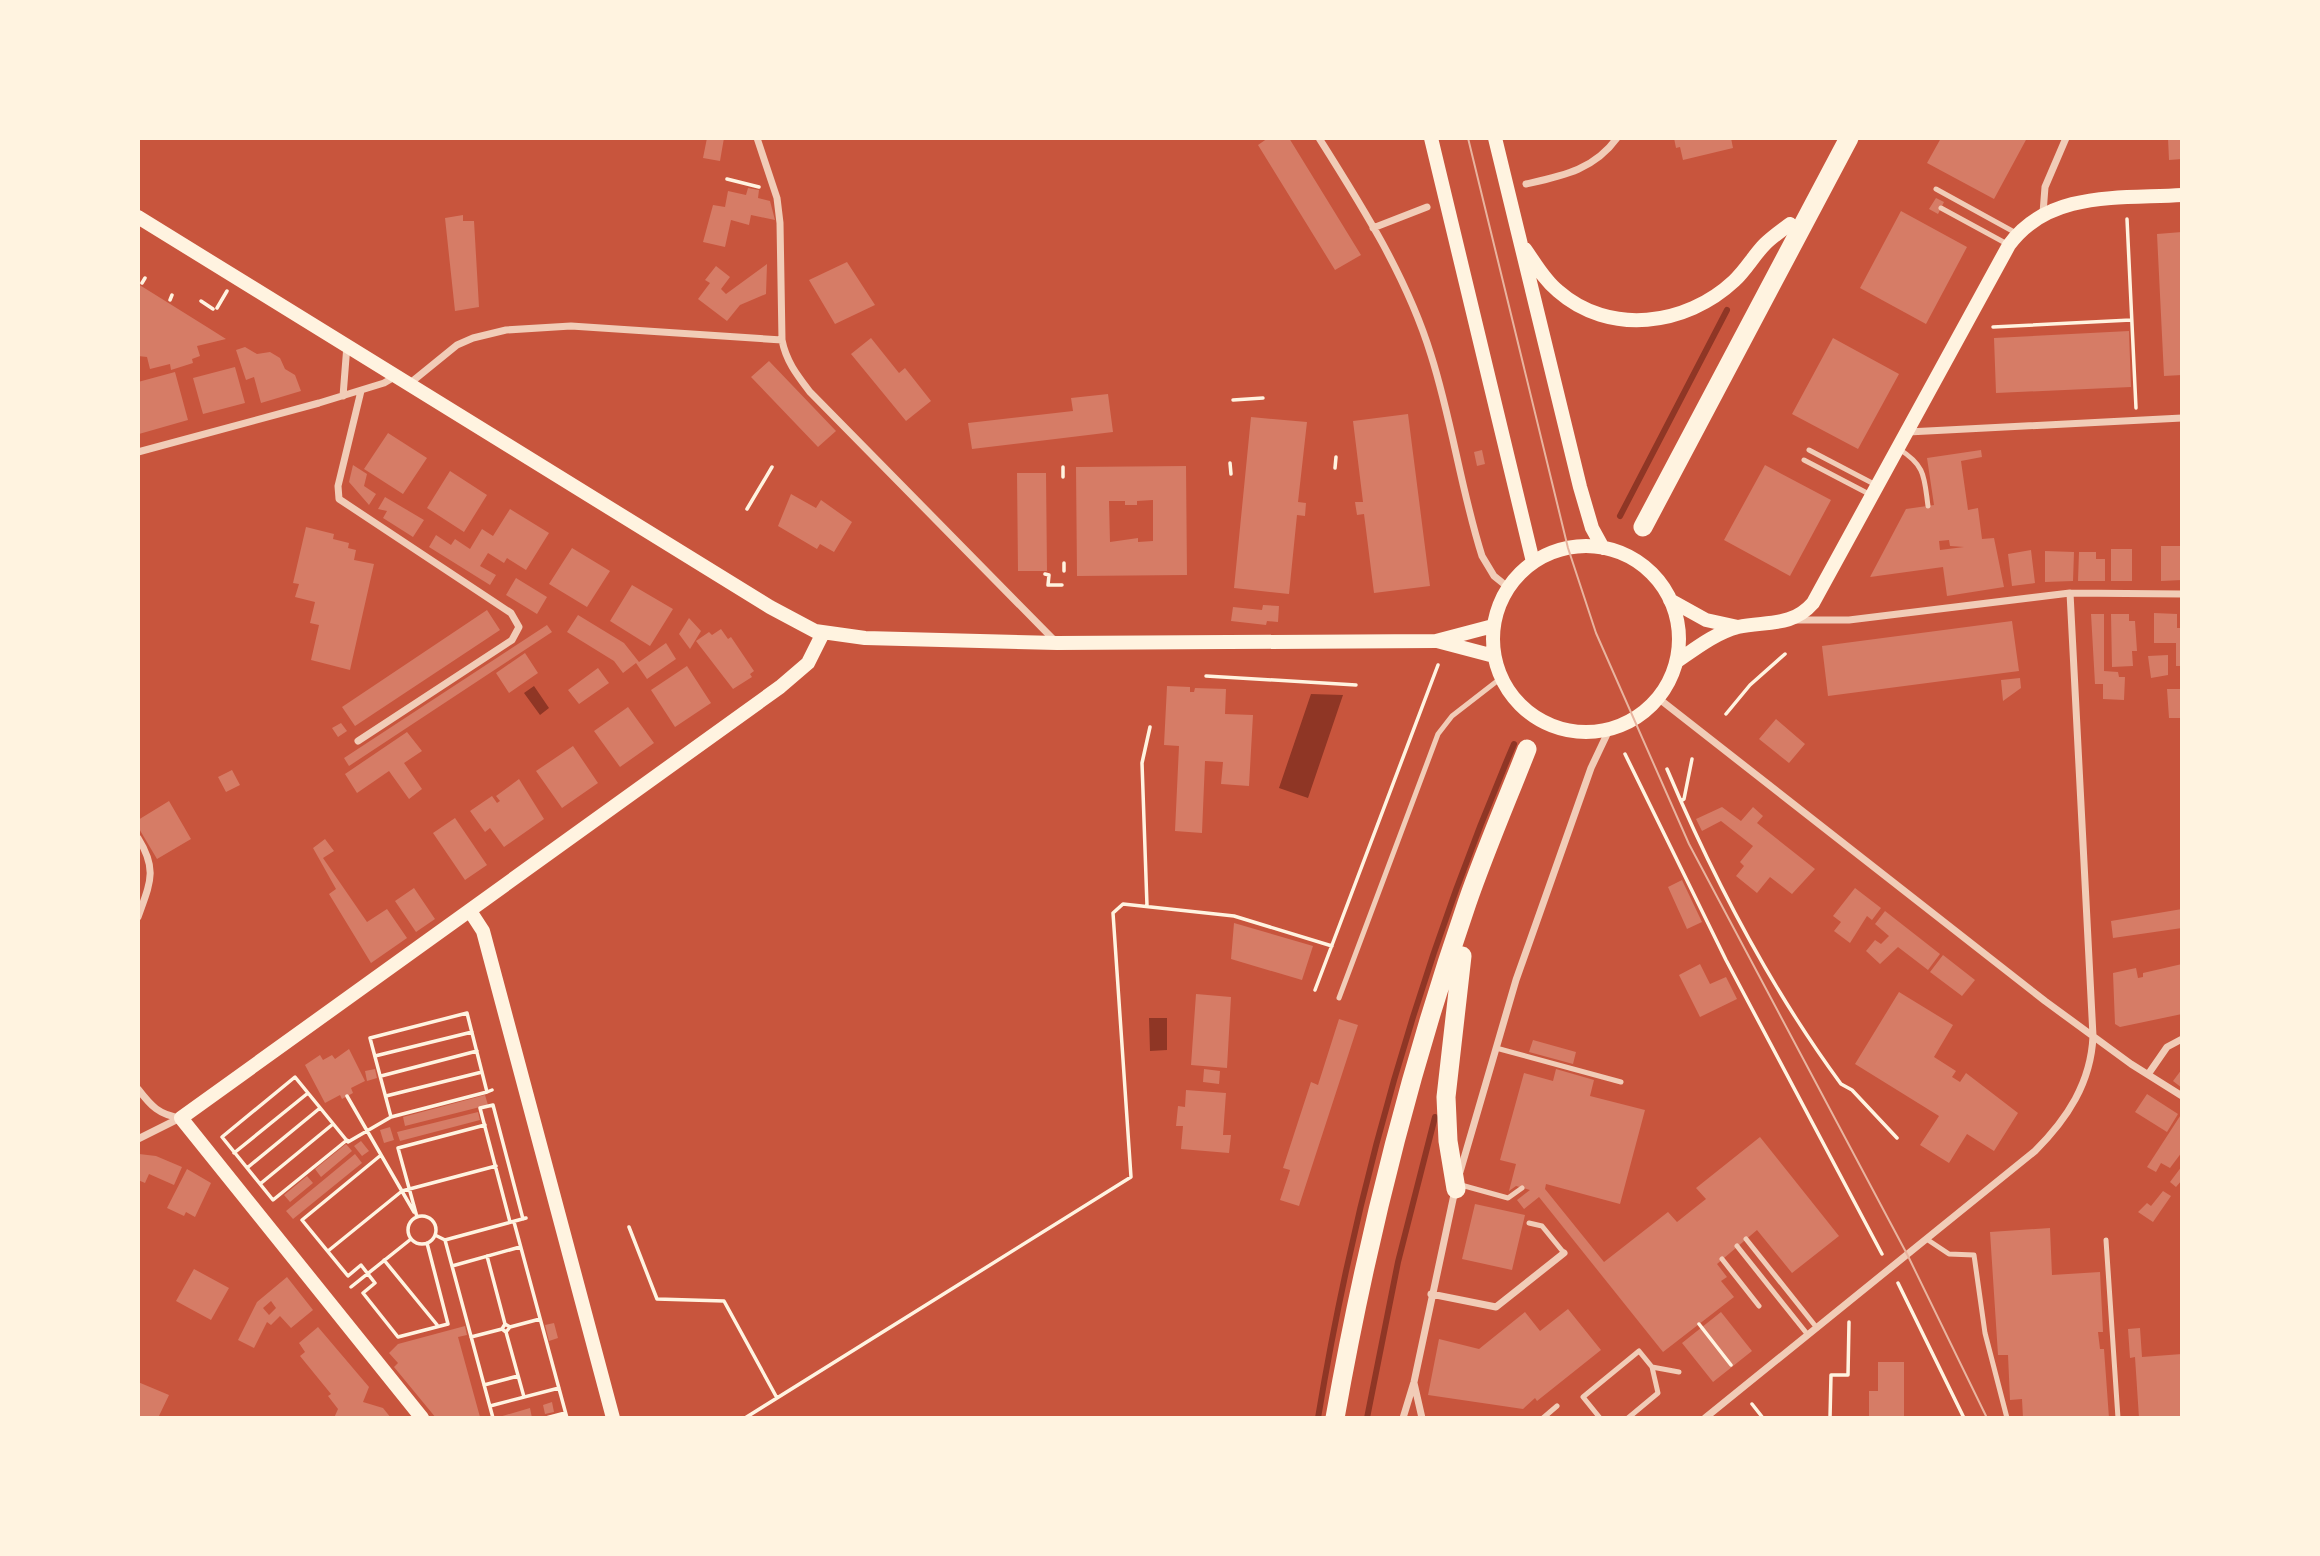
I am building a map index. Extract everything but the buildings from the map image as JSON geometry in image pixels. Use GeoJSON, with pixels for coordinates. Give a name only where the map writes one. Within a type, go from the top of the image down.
{"type":"FeatureCollection","features":[{"type":"Feature","properties":{"kind":"highway"},"geometry":{"type":"LineString","coordinates":[[1835,138],[1637,525],[1849,138]]}},
{"type":"Feature","properties":{"kind":"highway"},"geometry":{"type":"LineString","coordinates":[[1335,1418],[1358,1291],[1395,1141],[1430,1016],[1468,900],[1532,752],[1462,956],[1396,1181],[1367,1304],[1346,1418]]}},
{"type":"Feature","properties":{"kind":"highway"},"geometry":{"type":"LineString","coordinates":[[1456,1186],[1448,1141],[1446,1097],[1462,956]]}},
{"type":"Feature","properties":{"kind":"main road"},"geometry":{"type":"LineString","coordinates":[[1431,138],[1534,562]]}},
{"type":"Feature","properties":{"kind":"main road"},"geometry":{"type":"LineString","coordinates":[[1495,138],[1588,516],[1603,548]]}},
{"type":"Feature","properties":{"kind":"main road"},"geometry":{"type":"LineString","coordinates":[[1676,662],[1718,635],[1738,627],[1790,620],[1808,609],[1820,593],[2013,240],[2043,213],[2082,202],[2182,195]]}},
{"type":"Feature","properties":{"kind":"main road"},"geometry":{"type":"LineString","coordinates":[[138,217],[794,622],[823,633],[866,638],[1057,643],[1436,640],[1493,626]]}},
{"type":"Feature","properties":{"kind":"main road"},"geometry":{"type":"LineString","coordinates":[[1520,242],[1559,292],[1592,313],[1626,321],[1663,319],[1699,306],[1732,283],[1763,245],[1790,224]]}},
{"type":"Feature","properties":{"kind":"main road"},"geometry":{"type":"LineString","coordinates":[[1568,548],[1603,548],[1629,556],[1651,572],[1670,600],[1679,636],[1676,662],[1658,698],[1634,719],[1609,730],[1584,732],[1553,727],[1525,711],[1513,699],[1501,678],[1494,656],[1493,626],[1498,606],[1508,588],[1534,562],[1568,548]]}},
{"type":"Feature","properties":{"kind":"main road"},"geometry":{"type":"LineString","coordinates":[[1670,600],[1706,620],[1738,627]]}},
{"type":"Feature","properties":{"kind":"main road"},"geometry":{"type":"LineString","coordinates":[[422,1418],[181,1118],[780,687],[808,663],[823,633]]}},
{"type":"Feature","properties":{"kind":"main road"},"geometry":{"type":"LineString","coordinates":[[1436,640],[1494,656]]}},
{"type":"Feature","properties":{"kind":"main road"},"geometry":{"type":"LineString","coordinates":[[470,911],[483,931],[613,1418]]}},
{"type":"Feature","properties":{"kind":"street"},"geometry":{"type":"LineString","coordinates":[[757,138],[774,191],[780,223],[782,340],[785,356],[810,392],[1057,643]]}},
{"type":"Feature","properties":{"kind":"street"},"geometry":{"type":"LineString","coordinates":[[1319,138],[1373,228],[1407,295],[1431,353],[1482,556],[1494,576],[1508,588]]}},
{"type":"Feature","properties":{"kind":"street"},"geometry":{"type":"LineString","coordinates":[[1526,184],[1583,169],[1602,156],[1617,138]]}},
{"type":"Feature","properties":{"kind":"street"},"geometry":{"type":"LineString","coordinates":[[2043,213],[2045,187],[2066,138]]}},
{"type":"Feature","properties":{"kind":"street"},"geometry":{"type":"LineString","coordinates":[[1373,228],[1427,207]]}},
{"type":"Feature","properties":{"kind":"street"},"geometry":{"type":"LineString","coordinates":[[138,452],[403,380],[457,345],[506,330],[570,326],[782,340]]}},
{"type":"Feature","properties":{"kind":"street"},"geometry":{"type":"LineString","coordinates":[[343,396],[347,345]]}},
{"type":"Feature","properties":{"kind":"street"},"geometry":{"type":"LineString","coordinates":[[358,741],[512,640],[519,627],[511,613],[339,499],[338,486],[361,391]]}},
{"type":"Feature","properties":{"kind":"street"},"geometry":{"type":"LineString","coordinates":[[1908,432],[2182,418]]}},
{"type":"Feature","properties":{"kind":"street"},"geometry":{"type":"LineString","coordinates":[[1705,1418],[2035,1151],[2058,1127],[2089,1072],[2093,1037],[2070,593]]}},
{"type":"Feature","properties":{"kind":"street"},"geometry":{"type":"LineString","coordinates":[[1790,620],[1849,620],[2070,593],[2182,594]]}},
{"type":"Feature","properties":{"kind":"street"},"geometry":{"type":"LineString","coordinates":[[1658,698],[2093,1037],[2182,1096]]}},
{"type":"Feature","properties":{"kind":"street"},"geometry":{"type":"LineString","coordinates":[[1403,1418],[1414,1382],[1456,1186],[1495,1048],[1544,898],[1591,768],[1609,730]]}},
{"type":"Feature","properties":{"kind":"street"},"geometry":{"type":"LineString","coordinates":[[138,838],[151,859],[148,887],[138,917]]}},
{"type":"Feature","properties":{"kind":"street"},"geometry":{"type":"LineString","coordinates":[[2149,1073],[2167,1047],[2182,1039]]}},
{"type":"Feature","properties":{"kind":"street"},"geometry":{"type":"LineString","coordinates":[[138,1089],[153,1108],[165,1116],[181,1118]]}},
{"type":"Feature","properties":{"kind":"street"},"geometry":{"type":"LineString","coordinates":[[138,1139],[181,1118]]}},
{"type":"Feature","properties":{"kind":"street"},"geometry":{"type":"LineString","coordinates":[[1431,1294],[1496,1307],[1564,1253]]}},
{"type":"Feature","properties":{"kind":"street"},"geometry":{"type":"LineString","coordinates":[[1414,1382],[1423,1418]]}},
{"type":"Feature","properties":{"kind":"lane"},"geometry":{"type":"LineString","coordinates":[[1936,189],[2013,240]]}},
{"type":"Feature","properties":{"kind":"lane"},"geometry":{"type":"LineString","coordinates":[[1941,208],[2013,240]]}},
{"type":"Feature","properties":{"kind":"lane"},"geometry":{"type":"LineString","coordinates":[[1899,449],[1914,458],[1921,467],[1928,506]]}},
{"type":"Feature","properties":{"kind":"lane"},"geometry":{"type":"LineString","coordinates":[[1809,450],[1876,491]]}},
{"type":"Feature","properties":{"kind":"lane"},"geometry":{"type":"LineString","coordinates":[[1804,460],[1876,491]]}},
{"type":"Feature","properties":{"kind":"lane"},"geometry":{"type":"LineString","coordinates":[[1339,998],[1438,734],[1452,716],[1501,678]]}},
{"type":"Feature","properties":{"kind":"lane"},"geometry":{"type":"LineString","coordinates":[[1495,1048],[1621,1082]]}},
{"type":"Feature","properties":{"kind":"lane"},"geometry":{"type":"LineString","coordinates":[[1456,1186],[1508,1198],[1522,1188]]}},
{"type":"Feature","properties":{"kind":"lane"},"geometry":{"type":"LineString","coordinates":[[1529,1223],[1542,1226],[1564,1253]]}},
{"type":"Feature","properties":{"kind":"lane"},"geometry":{"type":"LineString","coordinates":[[1746,1240],[1816,1328]]}},
{"type":"Feature","properties":{"kind":"lane"},"geometry":{"type":"LineString","coordinates":[[1928,1240],[1949,1254],[1974,1255],[1985,1333],[2007,1418]]}},
{"type":"Feature","properties":{"kind":"lane"},"geometry":{"type":"LineString","coordinates":[[2106,1240],[2118,1418]]}},
{"type":"Feature","properties":{"kind":"lane"},"geometry":{"type":"LineString","coordinates":[[1737,1246],[1808,1335]]}},
{"type":"Feature","properties":{"kind":"lane"},"geometry":{"type":"LineString","coordinates":[[1722,1259],[1759,1306]]}},
{"type":"Feature","properties":{"kind":"lane"},"geometry":{"type":"LineString","coordinates":[[1600,1418],[1583,1397],[1639,1351],[1652,1367],[1658,1393],[1628,1418]]}},
{"type":"Feature","properties":{"kind":"lane"},"geometry":{"type":"LineString","coordinates":[[1652,1367],[1679,1372]]}},
{"type":"Feature","properties":{"kind":"lane"},"geometry":{"type":"LineString","coordinates":[[1544,1418],[1557,1406]]}},
{"type":"Feature","properties":{"kind":"path"},"geometry":{"type":"LineString","coordinates":[[727,179],[774,191]]}},
{"type":"Feature","properties":{"kind":"path"},"geometry":{"type":"LineString","coordinates":[[2127,219],[2137,421]]}},
{"type":"Feature","properties":{"kind":"path"},"geometry":{"type":"LineString","coordinates":[[201,301],[215,308],[228,289]]}},
{"type":"Feature","properties":{"kind":"path"},"geometry":{"type":"LineString","coordinates":[[1993,327],[2132,320]]}},
{"type":"Feature","properties":{"kind":"path"},"geometry":{"type":"LineString","coordinates":[[1233,400],[1263,398]]}},
{"type":"Feature","properties":{"kind":"path"},"geometry":{"type":"LineString","coordinates":[[1335,468],[1336,457]]}},
{"type":"Feature","properties":{"kind":"path"},"geometry":{"type":"LineString","coordinates":[[1230,463],[1231,474]]}},
{"type":"Feature","properties":{"kind":"path"},"geometry":{"type":"LineString","coordinates":[[747,509],[772,467]]}},
{"type":"Feature","properties":{"kind":"path"},"geometry":{"type":"LineString","coordinates":[[1063,467],[1063,477]]}},
{"type":"Feature","properties":{"kind":"path"},"geometry":{"type":"LineString","coordinates":[[1064,563],[1064,571]]}},
{"type":"Feature","properties":{"kind":"path"},"geometry":{"type":"LineString","coordinates":[[1045,574],[1049,575],[1048,584],[1062,585]]}},
{"type":"Feature","properties":{"kind":"path"},"geometry":{"type":"LineString","coordinates":[[1726,714],[1750,685],[1785,654]]}},
{"type":"Feature","properties":{"kind":"path"},"geometry":{"type":"LineString","coordinates":[[1315,990],[1438,665]]}},
{"type":"Feature","properties":{"kind":"path"},"geometry":{"type":"LineString","coordinates":[[1206,676],[1356,685]]}},
{"type":"Feature","properties":{"kind":"path"},"geometry":{"type":"LineString","coordinates":[[1147,906],[1142,763],[1150,727]]}},
{"type":"Feature","properties":{"kind":"path"},"geometry":{"type":"LineString","coordinates":[[1625,754],[1726,960],[1882,1254]]}},
{"type":"Feature","properties":{"kind":"path"},"geometry":{"type":"LineString","coordinates":[[1681,801],[1692,759]]}},
{"type":"Feature","properties":{"kind":"path"},"geometry":{"type":"LineString","coordinates":[[1667,769],[1724,894],[1798,1023],[1841,1084],[1852,1090],[1897,1138]]}},
{"type":"Feature","properties":{"kind":"path"},"geometry":{"type":"LineString","coordinates":[[745,1418],[1131,1177],[1113,913],[1123,904],[1234,916],[1332,946]]}},
{"type":"Feature","properties":{"kind":"path"},"geometry":{"type":"LineString","coordinates":[[347,1140],[295,1077],[222,1137],[273,1200],[347,1140],[348,1142],[391,1116],[490,1091],[482,1072],[467,1013],[370,1038],[391,1116]]}},
{"type":"Feature","properties":{"kind":"path"},"geometry":{"type":"LineString","coordinates":[[375,1056],[472,1032]]}},
{"type":"Feature","properties":{"kind":"path"},"geometry":{"type":"LineString","coordinates":[[380,1076],[477,1051]]}},
{"type":"Feature","properties":{"kind":"path"},"geometry":{"type":"LineString","coordinates":[[386,1096],[482,1072]]}},
{"type":"Feature","properties":{"kind":"path"},"geometry":{"type":"LineString","coordinates":[[234,1153],[308,1093]]}},
{"type":"Feature","properties":{"kind":"path"},"geometry":{"type":"LineString","coordinates":[[347,1096],[417,1217],[432,1220],[435,1235]]}},
{"type":"Feature","properties":{"kind":"path"},"geometry":{"type":"LineString","coordinates":[[435,1235],[445,1240],[512,1222],[525,1219],[493,1105],[480,1108],[496,1166],[512,1222],[520,1248],[540,1319],[566,1415],[546,1418]]}},
{"type":"Feature","properties":{"kind":"path"},"geometry":{"type":"LineString","coordinates":[[247,1168],[320,1108]]}},
{"type":"Feature","properties":{"kind":"path"},"geometry":{"type":"LineString","coordinates":[[260,1184],[333,1124]]}},
{"type":"Feature","properties":{"kind":"path"},"geometry":{"type":"LineString","coordinates":[[417,1217],[398,1148],[485,1125]]}},
{"type":"Feature","properties":{"kind":"path"},"geometry":{"type":"LineString","coordinates":[[381,1155],[302,1220],[348,1276],[361,1265],[375,1283],[363,1293],[398,1337],[448,1324],[427,1243]]}},
{"type":"Feature","properties":{"kind":"path"},"geometry":{"type":"LineString","coordinates":[[328,1251],[402,1191],[496,1166]]}},
{"type":"Feature","properties":{"kind":"path"},"geometry":{"type":"LineString","coordinates":[[417,1217],[409,1226],[411,1239],[418,1244],[427,1243],[435,1235]]}},
{"type":"Feature","properties":{"kind":"path"},"geometry":{"type":"LineString","coordinates":[[628,1227],[657,1299],[724,1301],[777,1398]]}},
{"type":"Feature","properties":{"kind":"path"},"geometry":{"type":"LineString","coordinates":[[351,1287],[411,1239]]}},
{"type":"Feature","properties":{"kind":"path"},"geometry":{"type":"LineString","coordinates":[[445,1240],[493,1418]]}},
{"type":"Feature","properties":{"kind":"path"},"geometry":{"type":"LineString","coordinates":[[452,1266],[520,1248]]}},
{"type":"Feature","properties":{"kind":"path"},"geometry":{"type":"LineString","coordinates":[[487,1256],[508,1325]]}},
{"type":"Feature","properties":{"kind":"path"},"geometry":{"type":"LineString","coordinates":[[384,1261],[438,1326]]}},
{"type":"Feature","properties":{"kind":"path"},"geometry":{"type":"LineString","coordinates":[[1898,1283],[1964,1418]]}},
{"type":"Feature","properties":{"kind":"path"},"geometry":{"type":"LineString","coordinates":[[471,1337],[504,1330],[508,1325],[540,1319]]}},
{"type":"Feature","properties":{"kind":"path"},"geometry":{"type":"LineString","coordinates":[[1830,1418],[1830,1375],[1849,1376],[1849,1322]]}},
{"type":"Feature","properties":{"kind":"path"},"geometry":{"type":"LineString","coordinates":[[1699,1324],[1731,1365]]}},
{"type":"Feature","properties":{"kind":"path"},"geometry":{"type":"LineString","coordinates":[[504,1330],[524,1397]]}},
{"type":"Feature","properties":{"kind":"path"},"geometry":{"type":"LineString","coordinates":[[484,1385],[518,1376]]}},
{"type":"Feature","properties":{"kind":"path"},"geometry":{"type":"LineString","coordinates":[[490,1406],[558,1388]]}},
{"type":"Feature","properties":{"kind":"path"},"geometry":{"type":"LineString","coordinates":[[1752,1404],[1763,1418]]}},
{"type":"Feature","properties":{"kind":"shaded area"},"geometry":{"type":"Polygon","coordinates":[[[534,686],[549,708],[540,715],[524,693],[534,686]]]}},
{"type":"Feature","properties":{"kind":"shaded area"},"geometry":{"type":"Polygon","coordinates":[[[1311,694],[1343,695],[1308,798],[1279,788],[1311,694]]]}},
{"type":"Feature","properties":{"kind":"shaded area"},"geometry":{"type":"Polygon","coordinates":[[[1149,1018],[1167,1018],[1167,1050],[1150,1051],[1149,1018]]]}},
{"type":"Feature","properties":{"kind":"waterway"},"geometry":{"type":"LineString","coordinates":[[1620,516],[1727,310]]}},
{"type":"Feature","properties":{"kind":"waterway"},"geometry":{"type":"LineString","coordinates":[[1318,1418],[1352,1246],[1396,1075],[1450,907],[1514,744]]}},
{"type":"Feature","properties":{"kind":"waterway"},"geometry":{"type":"LineString","coordinates":[[1367,1418],[1398,1262],[1435,1117]]}},
{"type":"Feature","properties":{"kind":"tram line"},"geometry":{"type":"LineString","coordinates":[[1468,138],[1568,548],[1596,633],[1689,844],[1908,1256],[1987,1418]]}}]}
